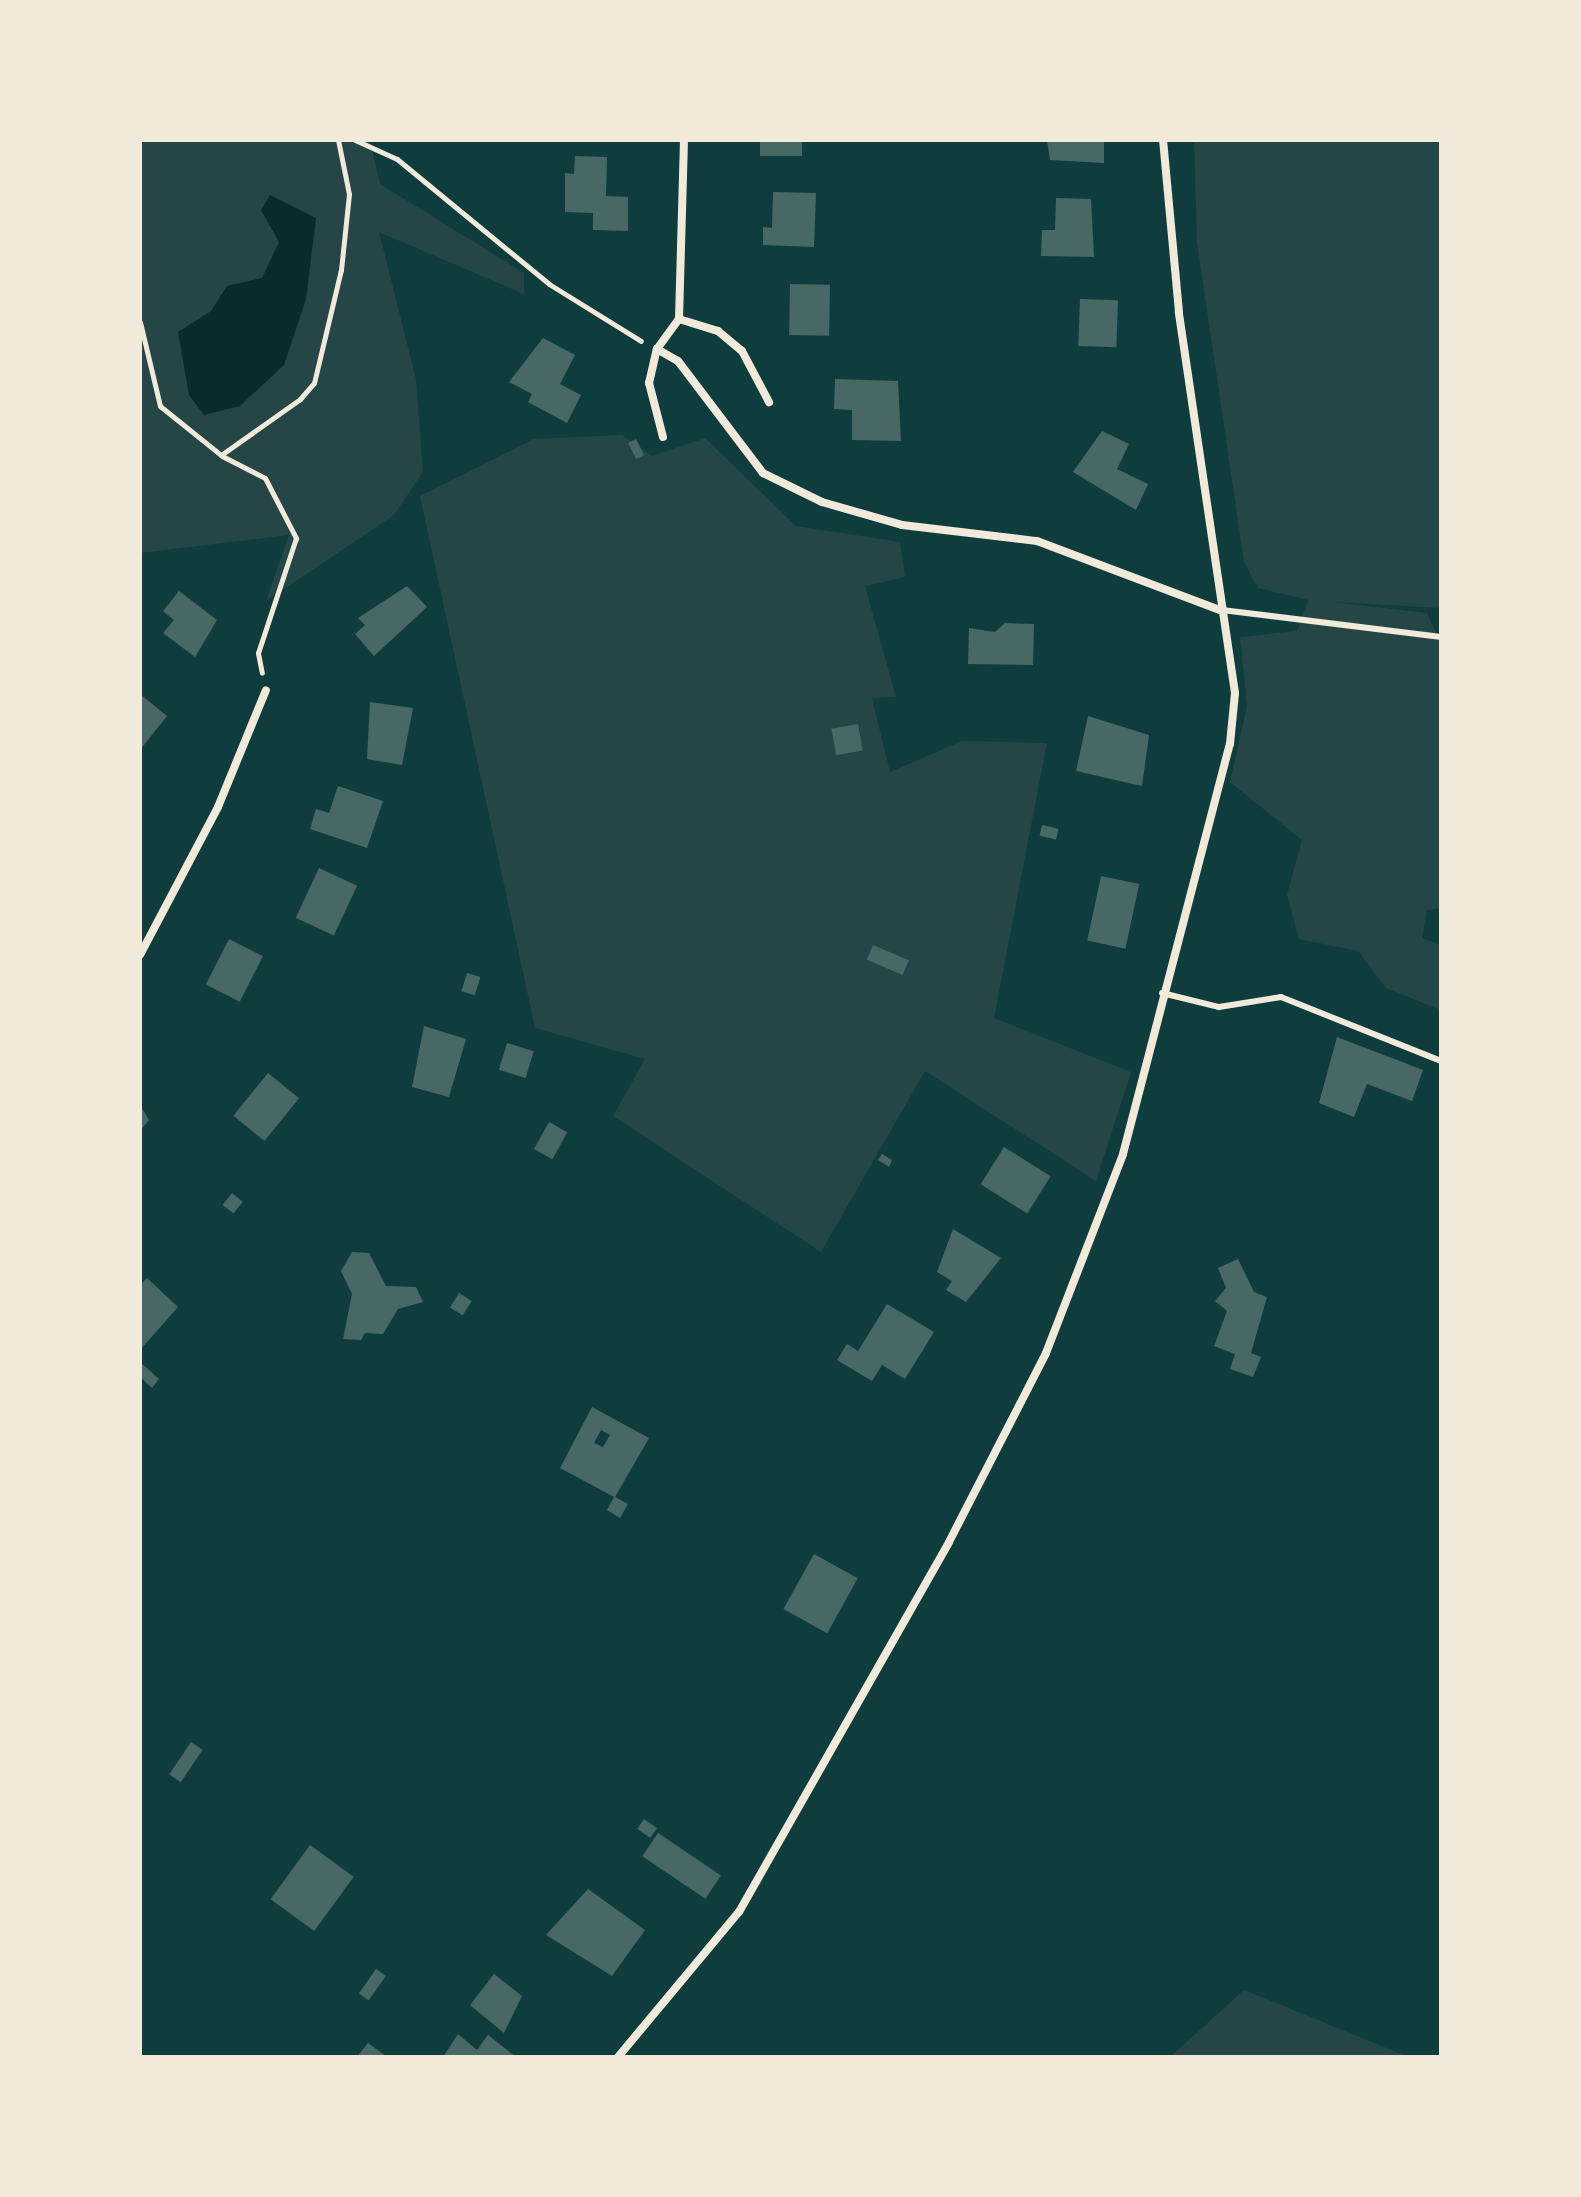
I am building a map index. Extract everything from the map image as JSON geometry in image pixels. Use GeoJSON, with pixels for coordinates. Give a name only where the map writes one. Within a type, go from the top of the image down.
{"type":"FeatureCollection","features":[{"type":"Feature","properties":{"kind":"street"},"geometry":{"type":"LineString","coordinates":[[663,437],[649,383],[657,349],[679,319],[684,140]]}},
{"type":"Feature","properties":{"kind":"street"},"geometry":{"type":"LineString","coordinates":[[618,2057],[739,1912],[1039,1367],[1123,1154],[1162,993],[1230,744],[1235,693],[1220,610],[1163,140]]}},
{"type":"Feature","properties":{"kind":"street"},"geometry":{"type":"LineString","coordinates":[[679,319],[718,331],[742,351],[769,402]]}},
{"type":"Feature","properties":{"kind":"street"},"geometry":{"type":"LineString","coordinates":[[657,349],[678,361],[763,473],[822,502],[902,525],[1037,541],[1220,610]]}},
{"type":"Feature","properties":{"kind":"street"},"geometry":{"type":"LineString","coordinates":[[140,955],[218,807],[266,690]]}},
{"type":"Feature","properties":{"kind":"lane"},"geometry":{"type":"LineString","coordinates":[[1220,610],[1441,637]]}},
{"type":"Feature","properties":{"kind":"lane"},"geometry":{"type":"LineString","coordinates":[[1162,993],[1219,1007],[1281,997],[1441,1061]]}},
{"type":"Feature","properties":{"kind":"path"},"geometry":{"type":"LineString","coordinates":[[221,455],[314,383],[341,270],[349,194],[338,140]]}},
{"type":"Feature","properties":{"kind":"path"},"geometry":{"type":"LineString","coordinates":[[355,140],[397,159],[549,284],[657,349]]}},
{"type":"Feature","properties":{"kind":"path"},"geometry":{"type":"LineString","coordinates":[[140,322],[160,406],[221,455],[265,478],[282,505],[296,538],[258,653],[266,690]]}},
{"type":"Feature","properties":{"kind":"shaded area"},"geometry":{"type":"Polygon","coordinates":[[[140,140],[370,140],[380,184],[524,273],[524,294],[379,232],[416,379],[423,472],[394,515],[266,601],[289,535],[140,553],[140,140]]]}},
{"type":"Feature","properties":{"kind":"shaded area"},"geometry":{"type":"Polygon","coordinates":[[[1194,140],[1441,140],[1441,608],[1333,602],[1427,613],[1441,644],[1441,908],[1427,910],[1422,938],[1441,945],[1441,1010],[1386,988],[1358,951],[1299,939],[1287,895],[1302,840],[1230,782],[1247,706],[1240,637],[1297,631],[1308,600],[1258,588],[1244,562],[1197,242],[1194,140]]]}},
{"type":"Feature","properties":{"kind":"shaded area"},"geometry":{"type":"Polygon","coordinates":[[[270,195],[316,218],[306,299],[284,365],[240,406],[204,415],[189,395],[178,332],[211,311],[227,286],[262,278],[279,242],[261,210],[270,195]]]}},
{"type":"Feature","properties":{"kind":"shaded area"},"geometry":{"type":"Polygon","coordinates":[[[622,435],[652,456],[705,438],[796,526],[900,542],[905,577],[865,586],[896,697],[872,698],[890,772],[962,741],[1047,743],[994,1018],[1131,1072],[1096,1181],[925,1071],[821,1252],[613,1116],[645,1059],[535,1028],[420,496],[534,439],[622,435]]]}},
{"type":"Feature","properties":{"kind":"shaded area"},"geometry":{"type":"Polygon","coordinates":[[[1244,1990],[1409,2057],[1170,2057],[1244,1990]]]}},
{"type":"Feature","properties":{"kind":"building"},"geometry":{"type":"Polygon","coordinates":[[[760,140],[802,140],[802,156],[760,156],[760,140]]]}},
{"type":"Feature","properties":{"kind":"building"},"geometry":{"type":"Polygon","coordinates":[[[1047,140],[1104,140],[1104,163],[1050,160],[1047,140]]]}},
{"type":"Feature","properties":{"kind":"building"},"geometry":{"type":"Polygon","coordinates":[[[575,156],[607,157],[606,196],[628,197],[628,231],[593,230],[593,213],[565,212],[565,173],[574,174],[575,156]]]}},
{"type":"Feature","properties":{"kind":"building"},"geometry":{"type":"Polygon","coordinates":[[[773,192],[816,193],[814,247],[763,245],[763,227],[772,228],[773,192]]]}},
{"type":"Feature","properties":{"kind":"building"},"geometry":{"type":"Polygon","coordinates":[[[1056,198],[1091,199],[1094,257],[1041,256],[1042,230],[1055,230],[1056,198]]]}},
{"type":"Feature","properties":{"kind":"building"},"geometry":{"type":"Polygon","coordinates":[[[790,284],[830,285],[829,336],[789,335],[790,284]]]}},
{"type":"Feature","properties":{"kind":"building"},"geometry":{"type":"Polygon","coordinates":[[[1080,299],[1118,300],[1116,347],[1078,346],[1080,299]]]}},
{"type":"Feature","properties":{"kind":"building"},"geometry":{"type":"Polygon","coordinates":[[[543,338],[575,355],[560,384],[581,395],[567,423],[528,402],[532,394],[509,382],[543,338]]]}},
{"type":"Feature","properties":{"kind":"building"},"geometry":{"type":"Polygon","coordinates":[[[835,379],[898,381],[901,441],[852,440],[852,410],[834,409],[835,379]]]}},
{"type":"Feature","properties":{"kind":"building"},"geometry":{"type":"Polygon","coordinates":[[[1102,431],[1129,444],[1117,469],[1148,484],[1136,510],[1073,472],[1102,431]]]}},
{"type":"Feature","properties":{"kind":"building"},"geometry":{"type":"Polygon","coordinates":[[[636,439],[644,455],[636,459],[628,443],[636,439]]]}},
{"type":"Feature","properties":{"kind":"building"},"geometry":{"type":"Polygon","coordinates":[[[407,586],[427,607],[374,656],[355,634],[365,625],[358,618],[407,586]]]}},
{"type":"Feature","properties":{"kind":"building"},"geometry":{"type":"Polygon","coordinates":[[[179,591],[217,620],[195,657],[163,633],[174,620],[163,611],[179,591]]]}},
{"type":"Feature","properties":{"kind":"building"},"geometry":{"type":"Polygon","coordinates":[[[1005,623],[1034,624],[1033,665],[968,664],[969,628],[995,632],[1005,623]]]}},
{"type":"Feature","properties":{"kind":"building"},"geometry":{"type":"Polygon","coordinates":[[[140,694],[167,716],[140,750],[140,694]]]}},
{"type":"Feature","properties":{"kind":"building"},"geometry":{"type":"Polygon","coordinates":[[[370,702],[413,708],[402,765],[367,759],[370,702]]]}},
{"type":"Feature","properties":{"kind":"building"},"geometry":{"type":"Polygon","coordinates":[[[1088,716],[1149,735],[1142,786],[1076,771],[1088,716]]]}},
{"type":"Feature","properties":{"kind":"building"},"geometry":{"type":"Polygon","coordinates":[[[858,724],[863,751],[836,755],[831,729],[858,724]]]}},
{"type":"Feature","properties":{"kind":"building"},"geometry":{"type":"Polygon","coordinates":[[[338,786],[383,801],[367,848],[310,829],[316,809],[329,813],[338,786]]]}},
{"type":"Feature","properties":{"kind":"building"},"geometry":{"type":"Polygon","coordinates":[[[1042,825],[1059,829],[1056,840],[1040,836],[1042,825]]]}},
{"type":"Feature","properties":{"kind":"building"},"geometry":{"type":"Polygon","coordinates":[[[319,868],[357,886],[334,936],[296,918],[319,868]]]}},
{"type":"Feature","properties":{"kind":"building"},"geometry":{"type":"Polygon","coordinates":[[[1101,876],[1139,884],[1125,949],[1087,941],[1101,876]]]}},
{"type":"Feature","properties":{"kind":"building"},"geometry":{"type":"Polygon","coordinates":[[[229,939],[263,956],[240,1002],[206,984],[229,939]]]}},
{"type":"Feature","properties":{"kind":"building"},"geometry":{"type":"Polygon","coordinates":[[[873,945],[909,960],[903,975],[867,960],[873,945]]]}},
{"type":"Feature","properties":{"kind":"building"},"geometry":{"type":"Polygon","coordinates":[[[467,973],[480,977],[475,995],[461,991],[467,973]]]}},
{"type":"Feature","properties":{"kind":"building"},"geometry":{"type":"Polygon","coordinates":[[[424,1026],[466,1039],[449,1097],[412,1087],[424,1026]]]}},
{"type":"Feature","properties":{"kind":"building"},"geometry":{"type":"Polygon","coordinates":[[[1337,1037],[1423,1070],[1412,1101],[1367,1084],[1354,1117],[1319,1103],[1337,1037]]]}},
{"type":"Feature","properties":{"kind":"building"},"geometry":{"type":"Polygon","coordinates":[[[507,1043],[534,1051],[526,1078],[499,1070],[507,1043]]]}},
{"type":"Feature","properties":{"kind":"building"},"geometry":{"type":"Polygon","coordinates":[[[268,1073],[299,1098],[264,1141],[233,1116],[268,1073]]]}},
{"type":"Feature","properties":{"kind":"building"},"geometry":{"type":"Polygon","coordinates":[[[140,1105],[149,1120],[140,1131],[140,1105]]]}},
{"type":"Feature","properties":{"kind":"building"},"geometry":{"type":"Polygon","coordinates":[[[549,1122],[567,1132],[552,1159],[534,1149],[549,1122]]]}},
{"type":"Feature","properties":{"kind":"building"},"geometry":{"type":"Polygon","coordinates":[[[1004,1147],[1051,1176],[1027,1213],[981,1184],[1004,1147]]]}},
{"type":"Feature","properties":{"kind":"building"},"geometry":{"type":"Polygon","coordinates":[[[882,1154],[892,1160],[889,1167],[878,1160],[882,1154]]]}},
{"type":"Feature","properties":{"kind":"building"},"geometry":{"type":"Polygon","coordinates":[[[232,1193],[243,1202],[233,1213],[223,1205],[232,1193]]]}},
{"type":"Feature","properties":{"kind":"building"},"geometry":{"type":"Polygon","coordinates":[[[953,1229],[1001,1258],[966,1302],[946,1290],[952,1281],[937,1272],[953,1229]]]}},
{"type":"Feature","properties":{"kind":"building"},"geometry":{"type":"Polygon","coordinates":[[[352,1252],[369,1253],[386,1286],[416,1287],[423,1302],[398,1309],[383,1334],[365,1333],[361,1340],[343,1339],[352,1294],[341,1271],[352,1252]]]}},
{"type":"Feature","properties":{"kind":"building"},"geometry":{"type":"Polygon","coordinates":[[[1238,1259],[1254,1292],[1267,1297],[1251,1353],[1261,1357],[1253,1377],[1230,1369],[1235,1354],[1214,1346],[1227,1311],[1215,1301],[1226,1288],[1218,1268],[1238,1259]]]}},
{"type":"Feature","properties":{"kind":"building"},"geometry":{"type":"Polygon","coordinates":[[[147,1278],[178,1307],[140,1350],[140,1285],[147,1278]]]}},
{"type":"Feature","properties":{"kind":"building"},"geometry":{"type":"Polygon","coordinates":[[[459,1293],[472,1301],[463,1315],[450,1307],[459,1293]]]}},
{"type":"Feature","properties":{"kind":"building"},"geometry":{"type":"Polygon","coordinates":[[[887,1304],[934,1332],[905,1379],[882,1365],[872,1381],[837,1360],[847,1344],[858,1351],[887,1304]]]}},
{"type":"Feature","properties":{"kind":"building"},"geometry":{"type":"Polygon","coordinates":[[[140,1362],[159,1379],[152,1388],[140,1377],[140,1362]]]}},
{"type":"Feature","properties":{"kind":"building"},"geometry":{"type":"Polygon","coordinates":[[[592,1407],[649,1438],[615,1497],[628,1504],[620,1518],[607,1510],[614,1497],[560,1468],[592,1407]],[[601,1430],[594,1443],[603,1447],[610,1435],[601,1430]]]}},
{"type":"Feature","properties":{"kind":"building"},"geometry":{"type":"Polygon","coordinates":[[[814,1554],[858,1578],[827,1633],[783,1609],[814,1554]]]}},
{"type":"Feature","properties":{"kind":"building"},"geometry":{"type":"Polygon","coordinates":[[[191,1742],[203,1750],[181,1782],[169,1774],[191,1742]]]}},
{"type":"Feature","properties":{"kind":"building"},"geometry":{"type":"Polygon","coordinates":[[[644,1819],[657,1828],[650,1838],[637,1829],[644,1819]]]}},
{"type":"Feature","properties":{"kind":"building"},"geometry":{"type":"Polygon","coordinates":[[[658,1833],[721,1875],[705,1899],[642,1856],[658,1833]]]}},
{"type":"Feature","properties":{"kind":"building"},"geometry":{"type":"Polygon","coordinates":[[[310,1845],[354,1877],[314,1931],[271,1899],[310,1845]]]}},
{"type":"Feature","properties":{"kind":"building"},"geometry":{"type":"Polygon","coordinates":[[[588,1889],[645,1930],[612,1976],[546,1935],[588,1889]]]}},
{"type":"Feature","properties":{"kind":"building"},"geometry":{"type":"Polygon","coordinates":[[[376,1969],[386,1976],[369,2000],[359,1994],[376,1969]]]}},
{"type":"Feature","properties":{"kind":"building"},"geometry":{"type":"Polygon","coordinates":[[[494,1974],[522,1996],[504,2033],[470,2005],[494,1974]]]}},
{"type":"Feature","properties":{"kind":"building"},"geometry":{"type":"Polygon","coordinates":[[[458,2034],[477,2050],[488,2035],[516,2057],[443,2057],[458,2034]]]}},
{"type":"Feature","properties":{"kind":"building"},"geometry":{"type":"Polygon","coordinates":[[[368,2043],[387,2057],[357,2057],[368,2043]]]}}]}
